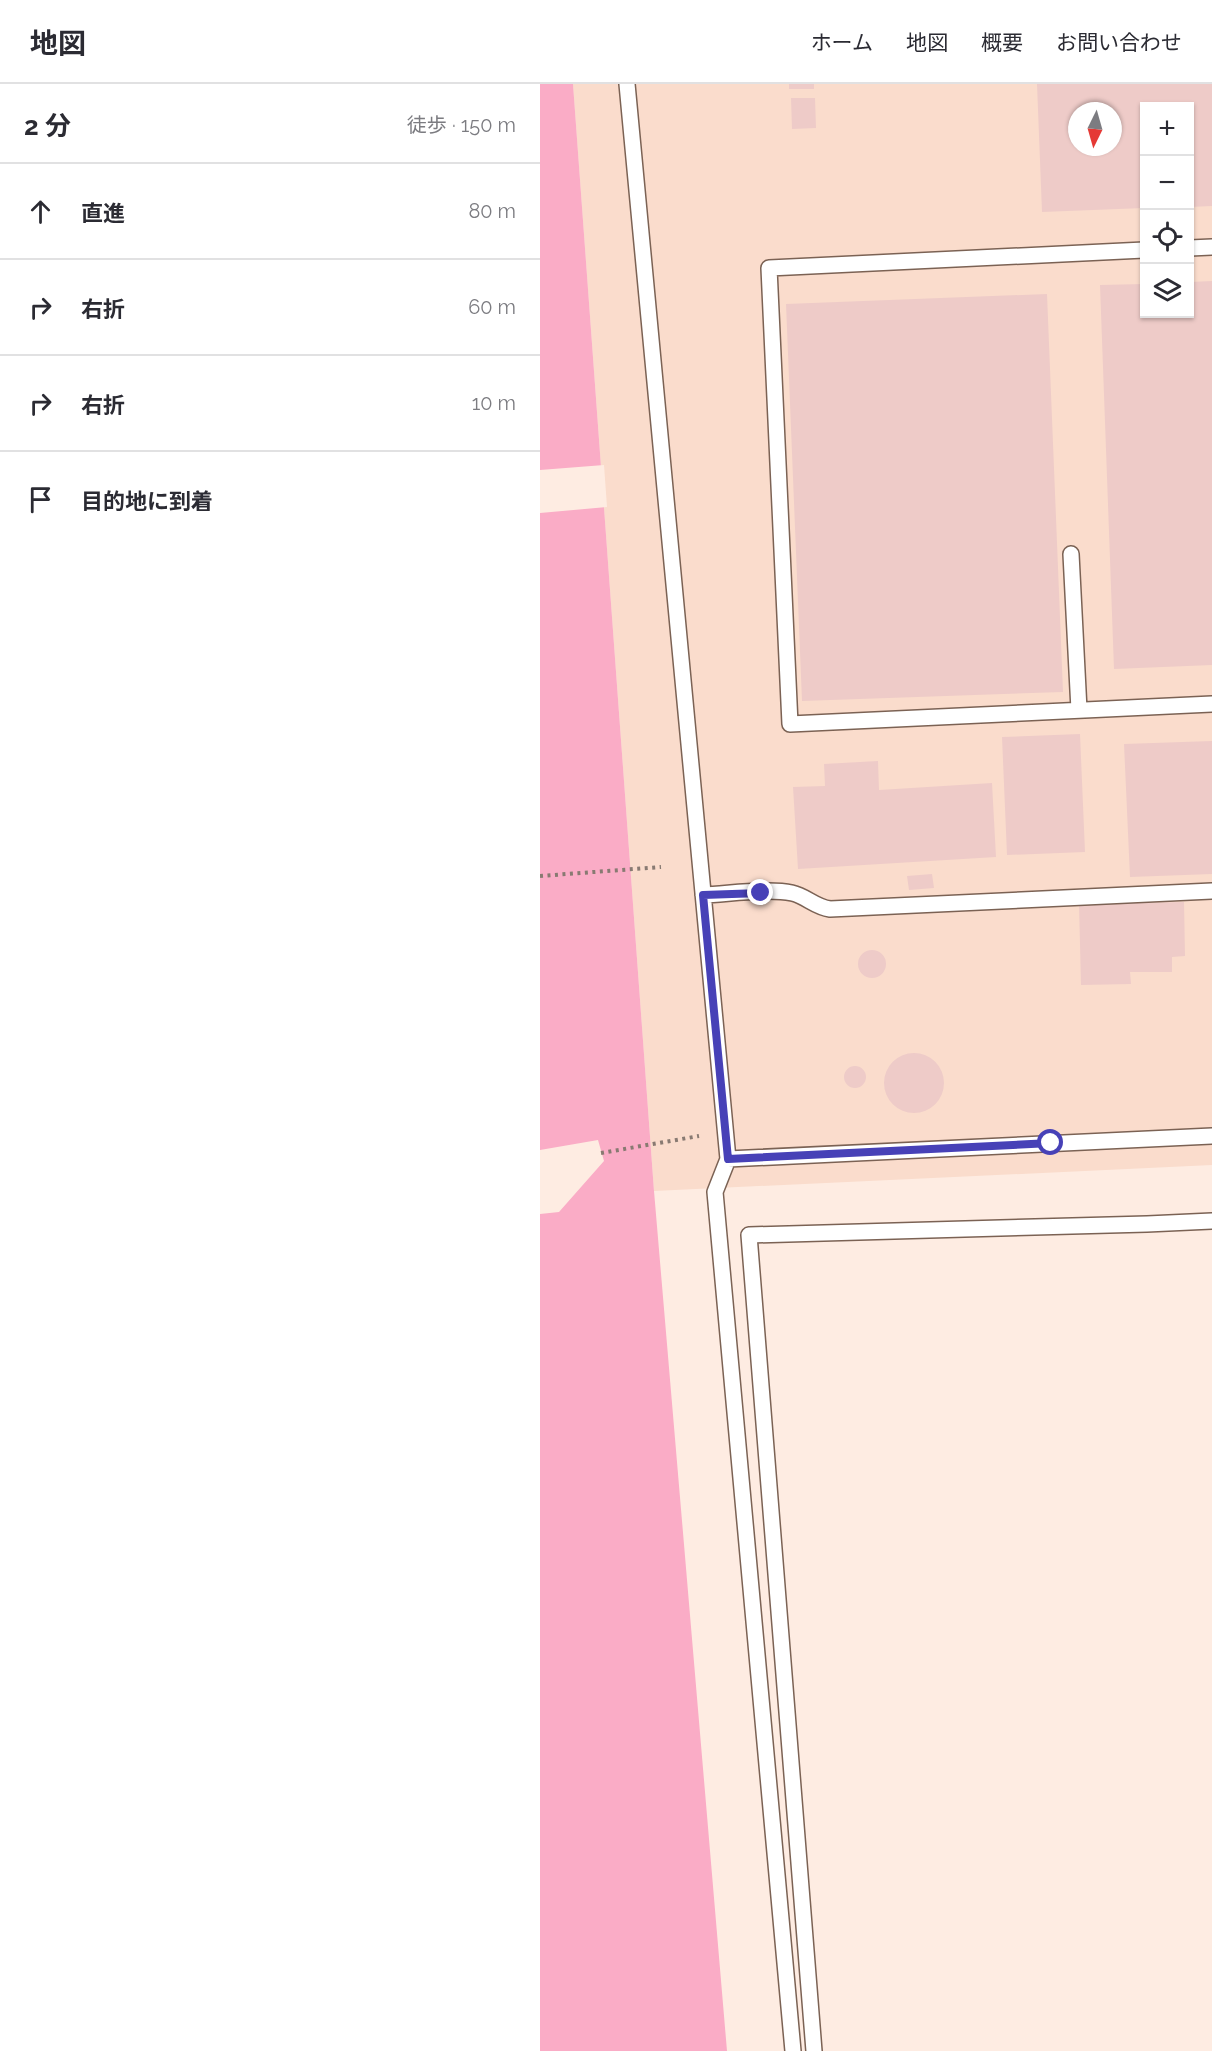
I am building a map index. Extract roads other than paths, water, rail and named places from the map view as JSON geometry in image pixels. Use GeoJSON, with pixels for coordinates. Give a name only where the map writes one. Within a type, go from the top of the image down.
{"type":"FeatureCollection","features":[{"type":"Feature","properties":{"kind":"lane"},"geometry":{"type":"LineString","coordinates":[[627,84],[728,1159],[715,1192],[793,2051]]}},
{"type":"Feature","properties":{"kind":"lane"},"geometry":{"type":"LineString","coordinates":[[1194,248],[1212,247]]}},
{"type":"Feature","properties":{"kind":"lane"},"geometry":{"type":"LineString","coordinates":[[1140,250],[769,268],[790,724],[1212,704]]}},
{"type":"Feature","properties":{"kind":"lane"},"geometry":{"type":"LineString","coordinates":[[1071,554],[1079,710]]}},
{"type":"Feature","properties":{"kind":"lane"},"geometry":{"type":"LineString","coordinates":[[703,895],[788,892],[803,897],[819,907],[830,909],[1212,891]]}},
{"type":"Feature","properties":{"kind":"lane"},"geometry":{"type":"LineString","coordinates":[[728,1159],[1212,1136]]}},
{"type":"Feature","properties":{"kind":"lane"},"geometry":{"type":"LineString","coordinates":[[814,2051],[749,1235],[1212,1221]]}}]}
